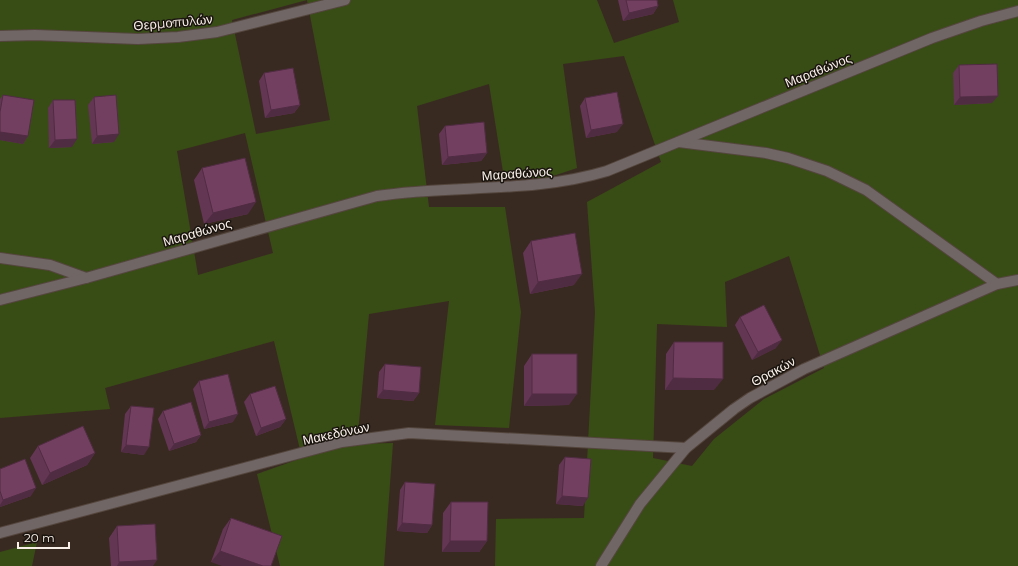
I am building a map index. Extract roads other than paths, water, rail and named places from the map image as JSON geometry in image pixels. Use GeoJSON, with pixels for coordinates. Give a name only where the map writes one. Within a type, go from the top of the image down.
{"type":"FeatureCollection","features":[{"type":"Feature","properties":{"kind":"street","name":"Θερμοπυλών"},"geometry":{"type":"LineString","coordinates":[[0,36],[35,35],[138,39],[178,38],[217,32],[345,0]]}},
{"type":"Feature","properties":{"kind":"street","name":"Μαραθώνος"},"geometry":{"type":"LineString","coordinates":[[0,300],[86,278],[377,196],[411,191],[520,187],[563,182],[607,171],[932,38],[981,21],[1018,11]]}},
{"type":"Feature","properties":{"kind":"street"},"geometry":{"type":"LineString","coordinates":[[677,142],[766,153],[827,170],[866,190],[997,284]]}},
{"type":"Feature","properties":{"kind":"street"},"geometry":{"type":"LineString","coordinates":[[0,258],[50,265],[86,278]]}},
{"type":"Feature","properties":{"kind":"street","name":"Θρακών"},"geometry":{"type":"LineString","coordinates":[[601,566],[640,504],[686,448],[739,405],[804,369],[997,284],[1018,280]]}},
{"type":"Feature","properties":{"kind":"street","name":"Μακεδόνων"},"geometry":{"type":"LineString","coordinates":[[0,533],[342,442],[409,434],[686,448]]}}]}
